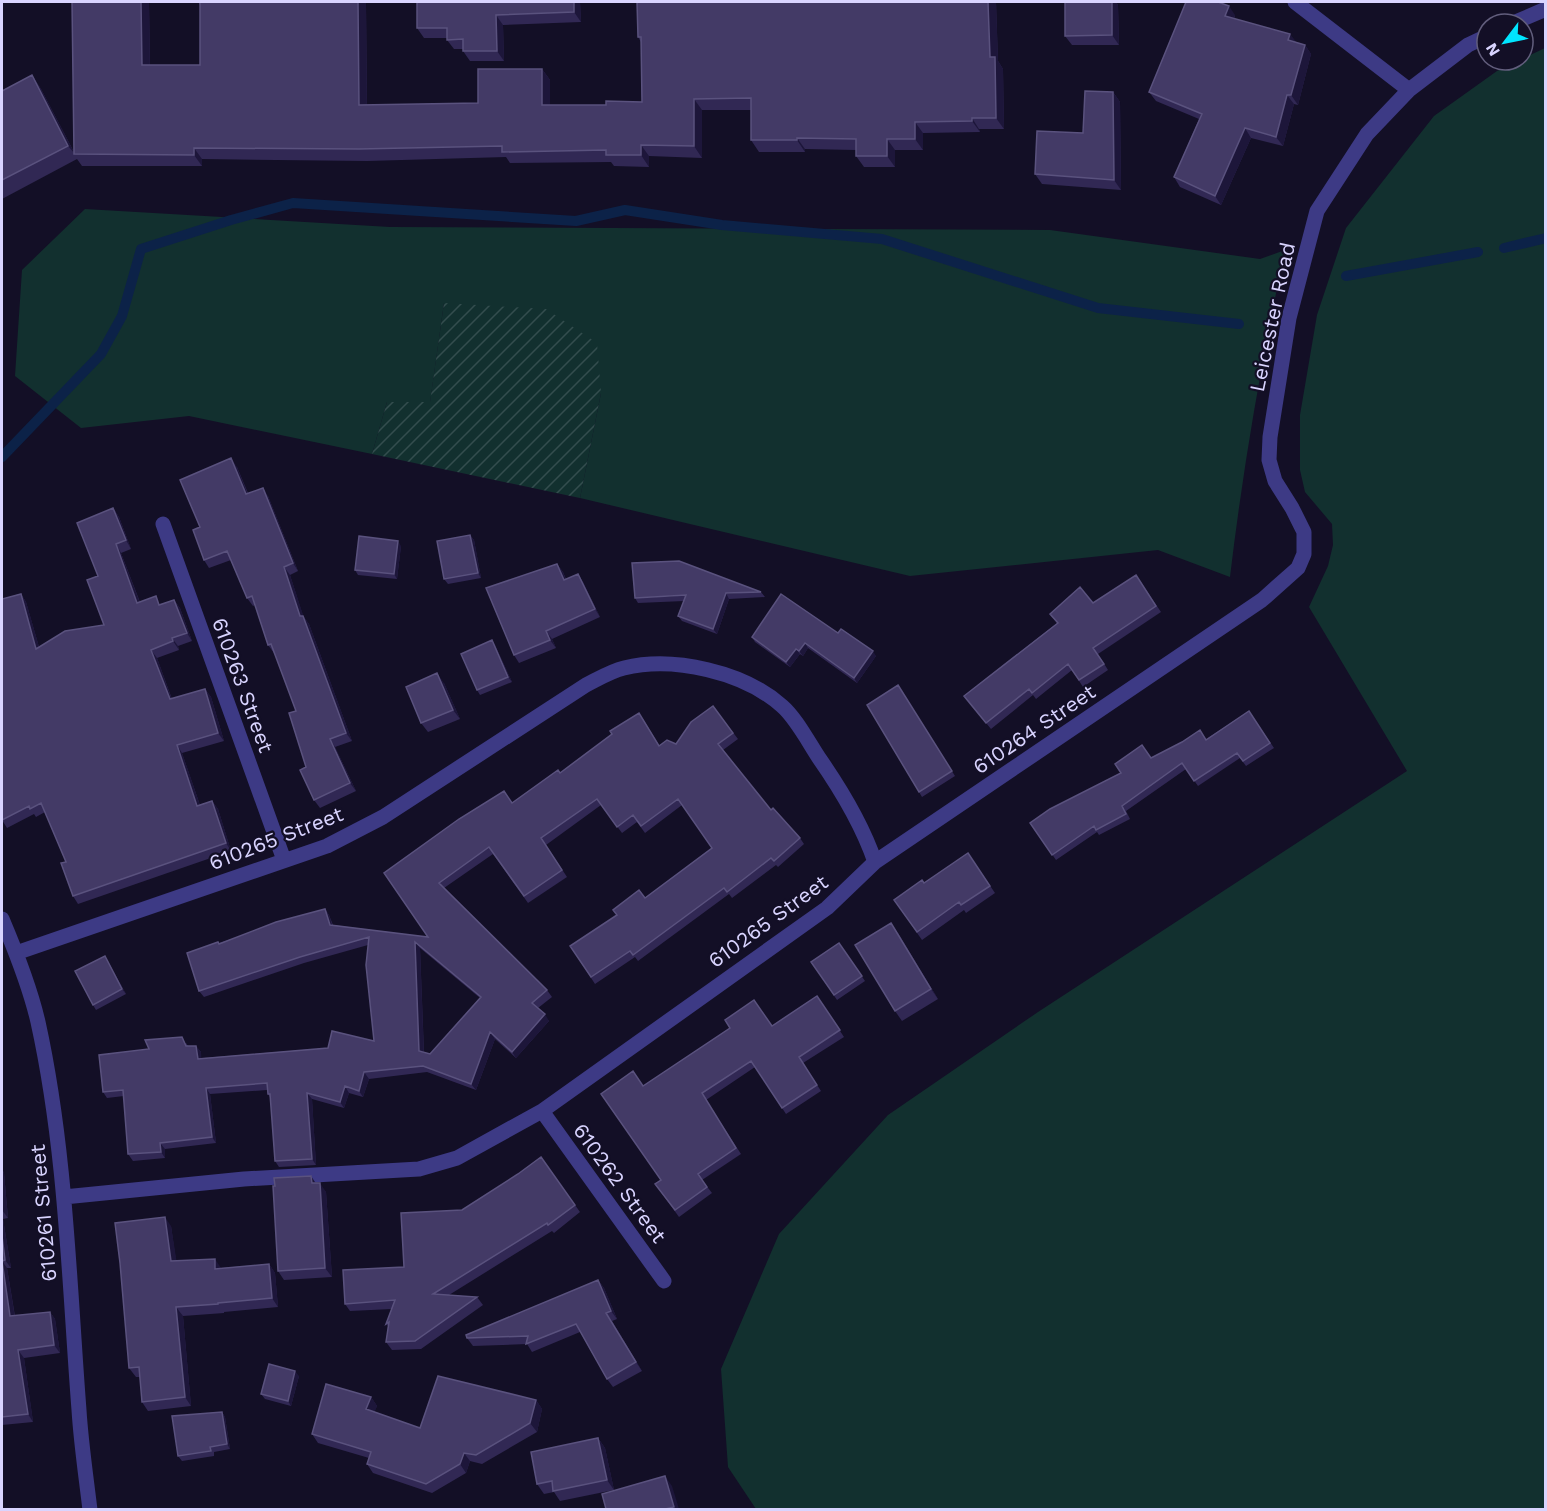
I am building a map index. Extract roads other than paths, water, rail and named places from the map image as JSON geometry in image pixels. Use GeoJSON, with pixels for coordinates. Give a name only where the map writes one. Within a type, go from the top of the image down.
{"type":"FeatureCollection","features":[{"type":"Feature","properties":{"kind":"street"},"geometry":{"type":"LineString","coordinates":[[1295,2],[1409,90]]}},
{"type":"Feature","properties":{"kind":"street","name":"Leicester Road"},"geometry":{"type":"LineString","coordinates":[[1217,631],[1262,600],[1298,568],[1304,554],[1304,532],[1275,482],[1269,460],[1270,437],[1289,318],[1317,211],[1367,134],[1409,90],[1475,42]]}},
{"type":"Feature","properties":{"kind":"street","name":"610263 Street"},"geometry":{"type":"LineString","coordinates":[[163,524],[284,860]]}},
{"type":"Feature","properties":{"kind":"street","name":"610264 Street"},"geometry":{"type":"LineString","coordinates":[[875,862],[1217,631]]}},
{"type":"Feature","properties":{"kind":"street","name":"610265 Street"},"geometry":{"type":"LineString","coordinates":[[16,953],[327,846],[383,818],[586,685],[623,668],[665,663],[714,671],[756,686],[784,708],[837,783],[866,834],[875,862],[827,908],[542,1111],[457,1158],[419,1170],[244,1179],[64,1197]]}},
{"type":"Feature","properties":{"kind":"street","name":"610261 Street"},"geometry":{"type":"LineString","coordinates":[[2,919],[38,1020],[53,1106],[64,1197],[79,1413],[90,1509]]}},
{"type":"Feature","properties":{"kind":"street","name":"610262 Street"},"geometry":{"type":"LineString","coordinates":[[542,1111],[664,1281]]}},
{"type":"Feature","properties":{"kind":"waterway"},"geometry":{"type":"LineString","coordinates":[[2,457],[101,354],[122,316],[141,249],[293,203],[576,221],[625,210],[722,225],[882,239],[1098,308],[1239,324]]}},
{"type":"Feature","properties":{"kind":"waterway"},"geometry":{"type":"LineString","coordinates":[[1504,248],[1546,238]]}},
{"type":"Feature","properties":{"kind":"waterway"},"geometry":{"type":"LineString","coordinates":[[1346,276],[1478,252]]}}]}
